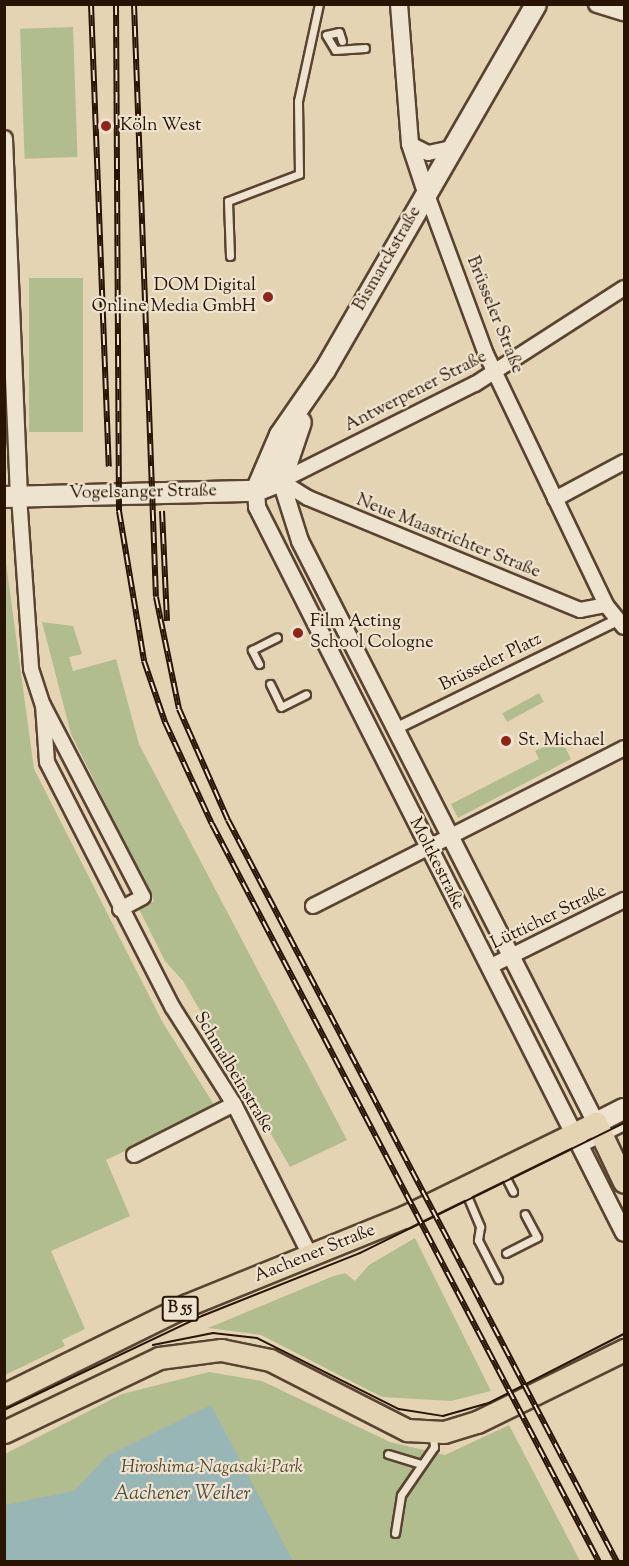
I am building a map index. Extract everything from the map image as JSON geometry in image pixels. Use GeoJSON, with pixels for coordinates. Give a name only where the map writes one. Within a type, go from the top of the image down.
{"type":"FeatureCollection","features":[{"type":"Feature","properties":{"kind":"main road","name":"Bismarckstraße"},"geometry":{"type":"LineString","coordinates":[[256,491],[280,435],[325,370],[536,4]]}},
{"type":"Feature","properties":{"kind":"main road","name":"Bismarckstraße"},"geometry":{"type":"LineString","coordinates":[[280,481],[325,370]]}},
{"type":"Feature","properties":{"kind":"main road","name":"Vogelsanger Straße"},"geometry":{"type":"LineString","coordinates":[[12,497],[256,491],[280,481]]}},
{"type":"Feature","properties":{"kind":"main road","name":"Aachener Straße"},"geometry":{"type":"LineString","coordinates":[[4,1395],[187,1305],[310,1257],[502,1170],[575,1142],[599,1130],[624,1109]]}},
{"type":"Feature","properties":{"kind":"main road","name":"Moltkestraße"},"geometry":{"type":"LineString","coordinates":[[599,1130],[624,1182]]}},
{"type":"Feature","properties":{"kind":"main road"},"geometry":{"type":"LineString","coordinates":[[4,1432],[159,1358],[221,1350],[270,1360],[386,1421],[433,1432],[460,1430],[624,1350]]}},
{"type":"Feature","properties":{"kind":"street","name":"Brüsseler Straße"},"geometry":{"type":"LineString","coordinates":[[399,4],[410,144],[426,192],[495,372],[606,605],[620,624]]}},
{"type":"Feature","properties":{"kind":"street"},"geometry":{"type":"LineString","coordinates":[[597,4],[624,12]]}},
{"type":"Feature","properties":{"kind":"street"},"geometry":{"type":"LineString","coordinates":[[4,139],[12,497]]}},
{"type":"Feature","properties":{"kind":"street"},"geometry":{"type":"LineString","coordinates":[[410,144],[428,153],[451,148]]}},
{"type":"Feature","properties":{"kind":"street","name":"Antwerpener Straße"},"geometry":{"type":"LineString","coordinates":[[280,481],[495,372],[624,288]]}},
{"type":"Feature","properties":{"kind":"street"},"geometry":{"type":"LineString","coordinates":[[555,499],[624,462]]}},
{"type":"Feature","properties":{"kind":"street","name":"Neue Maastrichter Straße"},"geometry":{"type":"LineString","coordinates":[[280,481],[308,498],[580,610],[606,605]]}},
{"type":"Feature","properties":{"kind":"street","name":"Moltkestraße"},"geometry":{"type":"LineString","coordinates":[[280,481],[300,541],[452,836],[599,1130]]}},
{"type":"Feature","properties":{"kind":"street","name":"Moltkestraße"},"geometry":{"type":"LineString","coordinates":[[256,491],[257,507],[308,622],[337,679],[373,740],[575,1142],[624,1233]]}},
{"type":"Feature","properties":{"kind":"street","name":"Schmalbeinstraße"},"geometry":{"type":"LineString","coordinates":[[12,497],[25,630],[43,705],[47,762],[120,909],[173,1008],[234,1104],[310,1257]]}},
{"type":"Feature","properties":{"kind":"street","name":"Brüsseler Platz"},"geometry":{"type":"LineString","coordinates":[[373,740],[620,624]]}},
{"type":"Feature","properties":{"kind":"street","name":"Schmalbeinstraße"},"geometry":{"type":"LineString","coordinates":[[43,705],[143,897],[120,909]]}},
{"type":"Feature","properties":{"kind":"street"},"geometry":{"type":"LineString","coordinates":[[314,906],[624,748]]}},
{"type":"Feature","properties":{"kind":"street","name":"Lütticher Straße"},"geometry":{"type":"LineString","coordinates":[[489,967],[624,900]]}},
{"type":"Feature","properties":{"kind":"street"},"geometry":{"type":"LineString","coordinates":[[134,1155],[234,1104]]}},
{"type":"Feature","properties":{"kind":"lane"},"geometry":{"type":"LineString","coordinates":[[230,256],[228,201],[299,174],[298,101],[319,4]]}},
{"type":"Feature","properties":{"kind":"lane"},"geometry":{"type":"LineString","coordinates":[[342,41],[339,32],[326,35],[335,50],[365,48]]}},
{"type":"Feature","properties":{"kind":"lane"},"geometry":{"type":"LineString","coordinates":[[259,664],[252,650],[277,637]]}},
{"type":"Feature","properties":{"kind":"lane"},"geometry":{"type":"LineString","coordinates":[[270,684],[281,707],[306,694]]}},
{"type":"Feature","properties":{"kind":"lane","name":"Aachener Straße"},"geometry":{"type":"LineString","coordinates":[[599,1130],[624,1126]]}},
{"type":"Feature","properties":{"kind":"lane"},"geometry":{"type":"LineString","coordinates":[[502,1170],[513,1192]]}},
{"type":"Feature","properties":{"kind":"lane"},"geometry":{"type":"LineString","coordinates":[[464,1189],[480,1227],[478,1239],[498,1279]]}},
{"type":"Feature","properties":{"kind":"lane"},"geometry":{"type":"LineString","coordinates":[[506,1253],[537,1238],[525,1214]]}},
{"type":"Feature","properties":{"kind":"lane"},"geometry":{"type":"LineString","coordinates":[[395,1533],[400,1495],[434,1447],[433,1432]]}},
{"type":"Feature","properties":{"kind":"lane"},"geometry":{"type":"LineString","coordinates":[[388,1454],[420,1464]]}},
{"type":"Feature","properties":{"kind":"green space"},"geometry":{"type":"Polygon","coordinates":[[[73,27],[78,157],[25,159],[20,29],[73,27]]]}},
{"type":"Feature","properties":{"kind":"green space"},"geometry":{"type":"Polygon","coordinates":[[[29,278],[83,278],[83,432],[29,432],[29,278]]]}},
{"type":"Feature","properties":{"kind":"green space"},"geometry":{"type":"Polygon","coordinates":[[[4,548],[34,769],[162,1021],[216,1108],[106,1160],[130,1216],[51,1251],[85,1329],[62,1340],[65,1346],[5,1375],[4,548]]]}},
{"type":"Feature","properties":{"kind":"green space"},"geometry":{"type":"Polygon","coordinates":[[[42,622],[73,626],[82,654],[69,657],[73,671],[116,659],[139,744],[347,1140],[290,1167],[183,981],[165,961],[139,909],[154,901],[71,734],[42,622]]]}},
{"type":"Feature","properties":{"kind":"green space"},"geometry":{"type":"Polygon","coordinates":[[[539,693],[544,702],[507,722],[502,713],[539,693]]]}},
{"type":"Feature","properties":{"kind":"green space"},"geometry":{"type":"Polygon","coordinates":[[[561,739],[571,759],[458,818],[451,804],[539,759],[535,751],[561,739]]]}},
{"type":"Feature","properties":{"kind":"green space"},"geometry":{"type":"Polygon","coordinates":[[[415,1238],[491,1391],[451,1401],[382,1397],[261,1335],[208,1328],[331,1277],[345,1273],[355,1281],[369,1265],[415,1238]]]}},
{"type":"Feature","properties":{"kind":"green space","name":"Hiroshima-Nagasaki-Park"},"geometry":{"type":"Polygon","coordinates":[[[209,1372],[262,1381],[390,1442],[445,1455],[509,1425],[580,1561],[5,1562],[5,1454],[122,1394],[209,1372]]]}},
{"type":"Feature","properties":{"kind":"water","name":"Aachener Weiher"},"geometry":{"type":"Polygon","coordinates":[[[211,1405],[293,1561],[5,1561],[5,1505],[74,1491],[107,1456],[211,1405]]]}},
{"type":"Feature","properties":{"kind":"tram line"},"geometry":{"type":"LineString","coordinates":[[4,1410],[202,1316],[360,1253],[624,1123]]}},
{"type":"Feature","properties":{"kind":"tram line"},"geometry":{"type":"LineString","coordinates":[[153,1345],[213,1333],[257,1338],[399,1409],[443,1416],[489,1403],[624,1334]]}},
{"type":"Feature","properties":{"kind":"railway"},"geometry":{"type":"LineString","coordinates":[[91,4],[109,467]]}},
{"type":"Feature","properties":{"kind":"railway"},"geometry":{"type":"LineString","coordinates":[[116,4],[119,511],[144,661],[165,722],[212,824],[599,1562]]}},
{"type":"Feature","properties":{"kind":"railway"},"geometry":{"type":"LineString","coordinates":[[134,4],[156,597],[179,709],[228,820],[617,1562]]}},
{"type":"Feature","properties":{"kind":"railway"},"geometry":{"type":"LineString","coordinates":[[162,511],[167,621]]}},
{"type":"Feature","properties":{"kind":"place","name":"Köln West"},"geometry":{"type":"Point","coordinates":[106,126]}},
{"type":"Feature","properties":{"kind":"place","name":"DOM Digital Online Media GmbH"},"geometry":{"type":"Point","coordinates":[268,297]}},
{"type":"Feature","properties":{"kind":"place","name":"Film Acting School Cologne"},"geometry":{"type":"Point","coordinates":[298,633]}},
{"type":"Feature","properties":{"kind":"place","name":"St. Michael"},"geometry":{"type":"Point","coordinates":[506,741]}}]}
